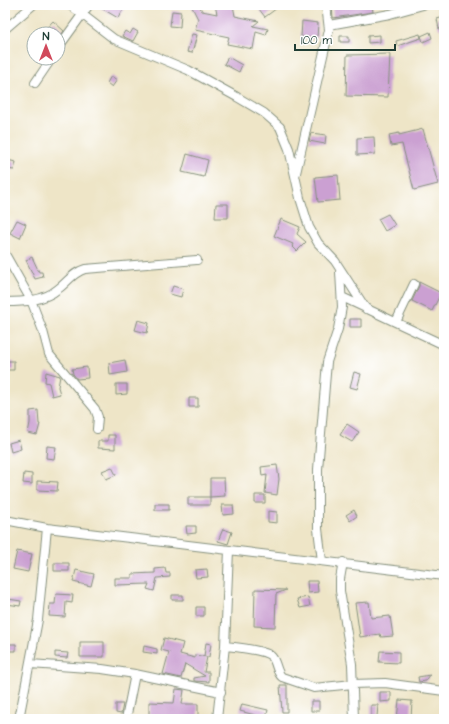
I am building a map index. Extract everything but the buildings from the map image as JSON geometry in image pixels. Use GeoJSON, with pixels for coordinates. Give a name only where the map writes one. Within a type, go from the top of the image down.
{"type":"FeatureCollection","features":[{"type":"Feature","properties":{"kind":"street"},"geometry":{"type":"LineString","coordinates":[[5,29],[33,5]]}},
{"type":"Feature","properties":{"kind":"street"},"geometry":{"type":"LineString","coordinates":[[70,5],[123,44],[188,70],[237,97],[272,119],[283,133],[289,148],[309,227],[318,243],[329,254],[366,309]]}},
{"type":"Feature","properties":{"kind":"street"},"geometry":{"type":"LineString","coordinates":[[66,37],[90,5]]}},
{"type":"Feature","properties":{"kind":"street"},"geometry":{"type":"LineString","coordinates":[[295,176],[329,25],[326,5]]}},
{"type":"Feature","properties":{"kind":"street"},"geometry":{"type":"LineString","coordinates":[[329,25],[390,14],[423,5]]}},
{"type":"Feature","properties":{"kind":"street"},"geometry":{"type":"LineString","coordinates":[[35,83],[47,66]]}},
{"type":"Feature","properties":{"kind":"street"},"geometry":{"type":"LineString","coordinates":[[5,254],[31,300],[43,331],[49,354],[95,409],[98,417],[97,429]]}},
{"type":"Feature","properties":{"kind":"street"},"geometry":{"type":"LineString","coordinates":[[5,302],[31,300],[51,295],[74,273],[85,270],[197,260]]}},
{"type":"Feature","properties":{"kind":"street"},"geometry":{"type":"LineString","coordinates":[[322,561],[318,509],[321,429],[328,362],[340,320],[342,297],[339,268]]}},
{"type":"Feature","properties":{"kind":"street"},"geometry":{"type":"LineString","coordinates":[[396,322],[414,284]]}},
{"type":"Feature","properties":{"kind":"street"},"geometry":{"type":"LineString","coordinates":[[342,297],[444,345]]}},
{"type":"Feature","properties":{"kind":"street"},"geometry":{"type":"LineString","coordinates":[[5,520],[47,528],[322,561],[343,562],[444,576]]}},
{"type":"Feature","properties":{"kind":"street"},"geometry":{"type":"LineString","coordinates":[[19,719],[30,664],[41,594],[47,528]]}},
{"type":"Feature","properties":{"kind":"street"},"geometry":{"type":"LineString","coordinates":[[217,719],[226,646],[229,550]]}},
{"type":"Feature","properties":{"kind":"street"},"geometry":{"type":"LineString","coordinates":[[343,562],[340,579],[340,591],[348,632],[352,664],[354,719]]}},
{"type":"Feature","properties":{"kind":"street"},"geometry":{"type":"LineString","coordinates":[[226,646],[268,654],[275,661],[279,674],[282,677],[314,688],[352,684],[385,683],[444,691]]}},
{"type":"Feature","properties":{"kind":"street"},"geometry":{"type":"LineString","coordinates":[[30,664],[135,674],[221,692]]}},
{"type":"Feature","properties":{"kind":"street"},"geometry":{"type":"LineString","coordinates":[[126,719],[135,674]]}}]}
